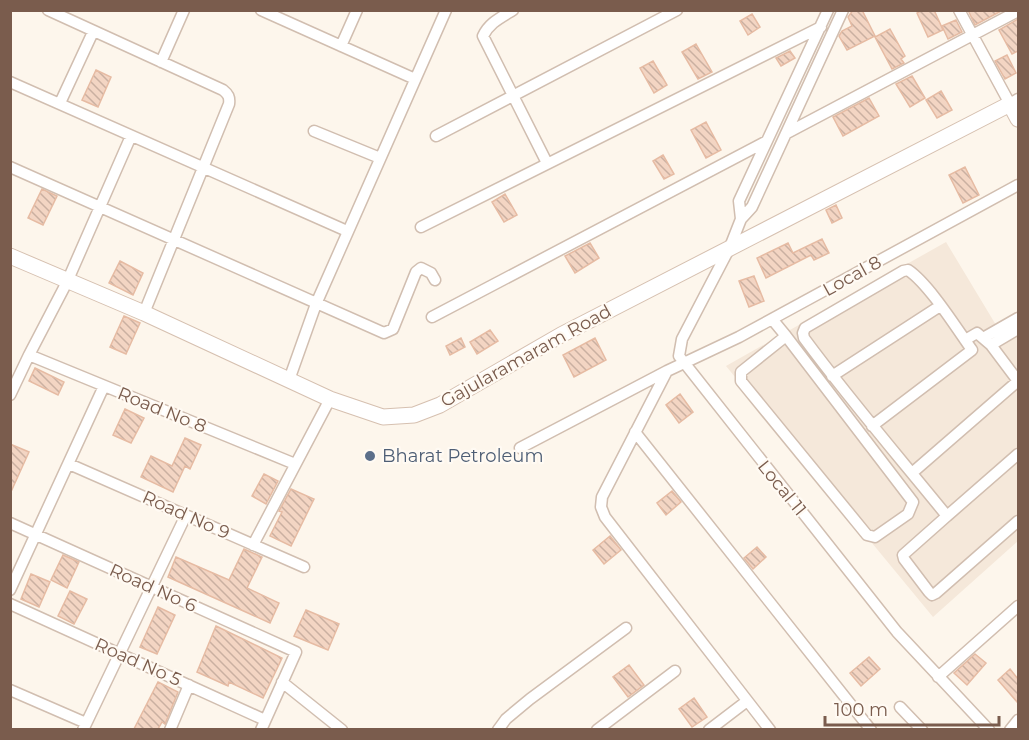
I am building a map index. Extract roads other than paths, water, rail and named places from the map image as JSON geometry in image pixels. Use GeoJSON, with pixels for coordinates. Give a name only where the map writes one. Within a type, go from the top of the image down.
{"type":"FeatureCollection","features":[{"type":"Feature","properties":{"kind":"main road"},"geometry":{"type":"LineString","coordinates":[[1014,102],[1018,119]]}},
{"type":"Feature","properties":{"kind":"main road","name":"Gajularamaram Road"},"geometry":{"type":"LineString","coordinates":[[10,256],[144,313],[330,399],[382,417],[414,415],[440,405],[561,336],[1014,102]]}},
{"type":"Feature","properties":{"kind":"street"},"geometry":{"type":"LineString","coordinates":[[48,10],[223,90],[228,93],[230,99],[230,104],[144,313]]}},
{"type":"Feature","properties":{"kind":"street"},"geometry":{"type":"LineString","coordinates":[[161,62],[184,10]]}},
{"type":"Feature","properties":{"kind":"street"},"geometry":{"type":"LineString","coordinates":[[341,46],[357,10]]}},
{"type":"Feature","properties":{"kind":"street"},"geometry":{"type":"LineString","coordinates":[[289,380],[316,304],[446,10]]}},
{"type":"Feature","properties":{"kind":"street"},"geometry":{"type":"LineString","coordinates":[[513,10],[487,27],[483,36],[547,163]]}},
{"type":"Feature","properties":{"kind":"street"},"geometry":{"type":"LineString","coordinates":[[436,136],[677,10]]}},
{"type":"Feature","properties":{"kind":"street"},"geometry":{"type":"LineString","coordinates":[[741,219],[739,201],[828,10]]}},
{"type":"Feature","properties":{"kind":"street"},"geometry":{"type":"LineString","coordinates":[[958,10],[1014,102]]}},
{"type":"Feature","properties":{"kind":"street"},"geometry":{"type":"LineString","coordinates":[[787,133],[1018,11]]}},
{"type":"Feature","properties":{"kind":"street"},"geometry":{"type":"LineString","coordinates":[[266,12],[415,79]]}},
{"type":"Feature","properties":{"kind":"street"},"geometry":{"type":"LineString","coordinates":[[684,364],[679,356],[682,339],[730,247],[741,219],[752,207],[845,12]]}},
{"type":"Feature","properties":{"kind":"street"},"geometry":{"type":"LineString","coordinates":[[421,227],[821,27]]}},
{"type":"Feature","properties":{"kind":"street"},"geometry":{"type":"LineString","coordinates":[[60,104],[93,32]]}},
{"type":"Feature","properties":{"kind":"street"},"geometry":{"type":"LineString","coordinates":[[10,82],[347,231]]}},
{"type":"Feature","properties":{"kind":"street"},"geometry":{"type":"LineString","coordinates":[[784,106],[797,111]]}},
{"type":"Feature","properties":{"kind":"street"},"geometry":{"type":"LineString","coordinates":[[314,131],[380,158]]}},
{"type":"Feature","properties":{"kind":"street"},"geometry":{"type":"LineString","coordinates":[[10,395],[67,282],[131,136]]}},
{"type":"Feature","properties":{"kind":"street"},"geometry":{"type":"LineString","coordinates":[[432,317],[767,141]]}},
{"type":"Feature","properties":{"kind":"street"},"geometry":{"type":"LineString","coordinates":[[10,167],[384,333],[393,329],[416,272],[421,268],[425,269],[435,280]]}},
{"type":"Feature","properties":{"kind":"street","name":"Local 8"},"geometry":{"type":"LineString","coordinates":[[520,448],[772,319],[1018,185]]}},
{"type":"Feature","properties":{"kind":"street"},"geometry":{"type":"LineString","coordinates":[[872,426],[972,350],[940,306],[915,275],[908,270],[805,328],[803,333],[804,338],[832,376],[872,426],[947,516]]}},
{"type":"Feature","properties":{"kind":"street"},"geometry":{"type":"LineString","coordinates":[[832,376],[940,306]]}},
{"type":"Feature","properties":{"kind":"street"},"geometry":{"type":"LineString","coordinates":[[987,342],[1018,318]]}},
{"type":"Feature","properties":{"kind":"street"},"geometry":{"type":"LineString","coordinates":[[772,319],[786,336],[913,502],[908,513],[875,537],[867,535],[741,381],[741,372],[786,336]]}},
{"type":"Feature","properties":{"kind":"street"},"geometry":{"type":"LineString","coordinates":[[987,342],[1018,329]]}},
{"type":"Feature","properties":{"kind":"street"},"geometry":{"type":"LineString","coordinates":[[912,473],[1018,381],[977,333],[965,340]]}},
{"type":"Feature","properties":{"kind":"street","name":"Road No 8"},"geometry":{"type":"LineString","coordinates":[[29,355],[295,464]]}},
{"type":"Feature","properties":{"kind":"street","name":"Local 11"},"geometry":{"type":"LineString","coordinates":[[684,364],[897,632],[989,729]]}},
{"type":"Feature","properties":{"kind":"street"},"geometry":{"type":"LineString","coordinates":[[667,371],[602,497],[601,507],[605,517],[770,729]]}},
{"type":"Feature","properties":{"kind":"street"},"geometry":{"type":"LineString","coordinates":[[10,590],[104,386]]}},
{"type":"Feature","properties":{"kind":"street"},"geometry":{"type":"LineString","coordinates":[[253,545],[330,399]]}},
{"type":"Feature","properties":{"kind":"street"},"geometry":{"type":"LineString","coordinates":[[635,432],[871,729]]}},
{"type":"Feature","properties":{"kind":"street"},"geometry":{"type":"LineString","coordinates":[[1018,454],[903,555],[904,559],[932,595],[1018,521]]}},
{"type":"Feature","properties":{"kind":"street","name":"Road No 9"},"geometry":{"type":"LineString","coordinates":[[69,464],[304,567]]}},
{"type":"Feature","properties":{"kind":"street"},"geometry":{"type":"LineString","coordinates":[[10,690],[84,726],[186,515]]}},
{"type":"Feature","properties":{"kind":"street","name":"Road No 6"},"geometry":{"type":"LineString","coordinates":[[10,523],[296,652],[282,682]]}},
{"type":"Feature","properties":{"kind":"street","name":"Road No 5"},"geometry":{"type":"LineString","coordinates":[[10,604],[189,685],[263,725]]}},
{"type":"Feature","properties":{"kind":"street"},"geometry":{"type":"LineString","coordinates":[[938,677],[1018,606]]}},
{"type":"Feature","properties":{"kind":"street"},"geometry":{"type":"LineString","coordinates":[[498,729],[506,718],[530,699],[626,628]]}},
{"type":"Feature","properties":{"kind":"street"},"geometry":{"type":"LineString","coordinates":[[597,729],[675,670]]}},
{"type":"Feature","properties":{"kind":"street"},"geometry":{"type":"LineString","coordinates":[[263,725],[282,682],[342,729]]}},
{"type":"Feature","properties":{"kind":"street"},"geometry":{"type":"LineString","coordinates":[[170,729],[189,685]]}},
{"type":"Feature","properties":{"kind":"street"},"geometry":{"type":"LineString","coordinates":[[709,729],[747,701]]}},
{"type":"Feature","properties":{"kind":"street"},"geometry":{"type":"LineString","coordinates":[[900,707],[922,729]]}},
{"type":"Feature","properties":{"kind":"street"},"geometry":{"type":"LineString","coordinates":[[1010,729],[1018,720]]}},
{"type":"Feature","properties":{"kind":"place","name":"Bharat Petroleum"},"geometry":{"type":"Point","coordinates":[370,456]}}]}
